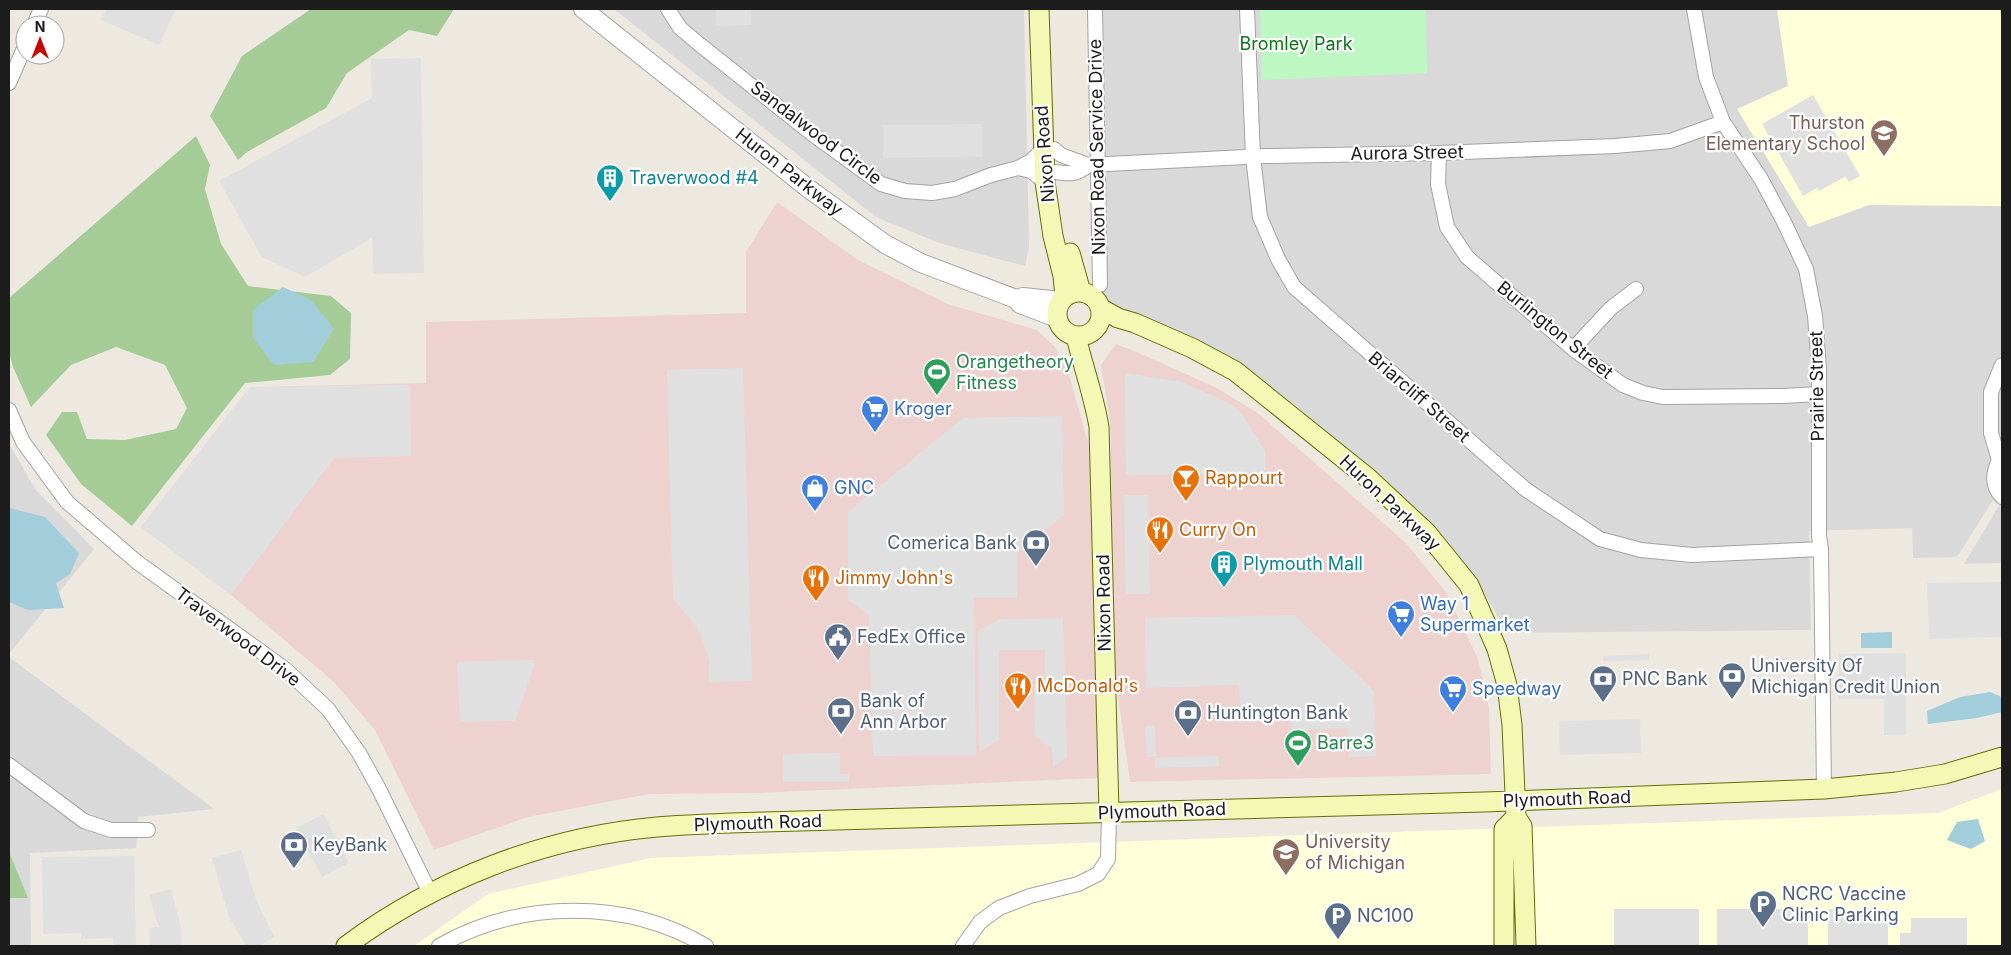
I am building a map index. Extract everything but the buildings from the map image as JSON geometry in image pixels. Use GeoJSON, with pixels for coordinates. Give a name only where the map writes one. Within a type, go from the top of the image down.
{"type":"FeatureCollection","features":[{"type":"Feature","properties":{"kind":"main road","name":"Nixon Road"},"geometry":{"type":"LineString","coordinates":[[1039,9],[1053,236],[1063,276],[1066,302]]}},
{"type":"Feature","properties":{"kind":"main road","name":"Nixon Road"},"geometry":{"type":"LineString","coordinates":[[1047,145],[1050,9]]}},
{"type":"Feature","properties":{"kind":"main road"},"geometry":{"type":"LineString","coordinates":[[1093,297],[1100,308],[1100,323],[1087,333],[1063,330],[1066,302],[1093,297]]}},
{"type":"Feature","properties":{"kind":"main road","name":"Huron Parkway"},"geometry":{"type":"LineString","coordinates":[[1100,308],[1118,318],[1135,323],[1235,370],[1368,478],[1426,533],[1469,585],[1497,649],[1507,686],[1512,725],[1515,809],[1522,826],[1526,946]]}},
{"type":"Feature","properties":{"kind":"main road","name":"Huron Parkway"},"geometry":{"type":"LineString","coordinates":[[1087,333],[1118,330],[1182,344]]}},
{"type":"Feature","properties":{"kind":"main road","name":"Nixon Road"},"geometry":{"type":"LineString","coordinates":[[1087,333],[1084,368],[1093,395],[1099,427],[1109,813]]}},
{"type":"Feature","properties":{"kind":"main road","name":"Plymouth Road"},"geometry":{"type":"LineString","coordinates":[[346,946],[402,908],[484,868],[560,843],[657,827],[764,822],[1109,813],[1515,809],[1824,789],[1896,782],[1945,774],[2002,757]]}},
{"type":"Feature","properties":{"kind":"main road"},"geometry":{"type":"LineString","coordinates":[[1504,946],[1504,830],[1515,809]]}},
{"type":"Feature","properties":{"kind":"street","name":"Huron Parkway"},"geometry":{"type":"LineString","coordinates":[[583,9],[809,189],[885,244],[921,263],[1016,299],[1023,297],[1066,302]]}},
{"type":"Feature","properties":{"kind":"street","name":"Sandalwood Circle"},"geometry":{"type":"LineString","coordinates":[[668,9],[680,28],[699,44],[811,133],[880,184],[905,191],[932,193],[955,190],[992,175],[1018,168],[1031,161],[1047,145]]}},
{"type":"Feature","properties":{"kind":"street","name":"Nixon Road Service Drive"},"geometry":{"type":"LineString","coordinates":[[1095,9],[1092,165],[1100,285]]}},
{"type":"Feature","properties":{"kind":"street","name":"Briarcliff Street"},"geometry":{"type":"LineString","coordinates":[[1247,9],[1253,157],[1260,217],[1278,259],[1294,287],[1525,489],[1600,539],[1641,550],[1692,556],[1821,549]]}},
{"type":"Feature","properties":{"kind":"street","name":"Prairie Street"},"geometry":{"type":"LineString","coordinates":[[1694,9],[1706,77],[1723,122],[1761,179],[1784,222],[1806,269],[1815,316],[1819,394],[1819,536],[1821,549],[1824,789]]}},
{"type":"Feature","properties":{"kind":"street"},"geometry":{"type":"LineString","coordinates":[[9,84],[17,65]]}},
{"type":"Feature","properties":{"kind":"street","name":"Aurora Street"},"geometry":{"type":"LineString","coordinates":[[1047,145],[1061,155],[1092,165],[1253,157],[1439,153],[1615,146],[1670,141],[1723,122]]}},
{"type":"Feature","properties":{"kind":"street","name":"Burlington Street"},"geometry":{"type":"LineString","coordinates":[[1439,153],[1438,184],[1447,226],[1467,257],[1572,349],[1623,385],[1643,394],[1663,397],[1819,394]]}},
{"type":"Feature","properties":{"kind":"street","name":"Aurora Street"},"geometry":{"type":"LineString","coordinates":[[1050,177],[1074,174],[1092,165]]}},
{"type":"Feature","properties":{"kind":"street"},"geometry":{"type":"LineString","coordinates":[[1018,168],[1050,177]]}},
{"type":"Feature","properties":{"kind":"street"},"geometry":{"type":"LineString","coordinates":[[1572,349],[1611,308],[1636,289]]}},
{"type":"Feature","properties":{"kind":"street"},"geometry":{"type":"LineString","coordinates":[[2002,365],[1991,392],[1991,433],[2001,460],[1993,473],[1996,489],[2002,497]]}},
{"type":"Feature","properties":{"kind":"street","name":"Traverwood Drive"},"geometry":{"type":"LineString","coordinates":[[9,410],[24,442],[67,502],[137,562],[285,669],[328,709],[359,753],[379,789],[430,894]]}},
{"type":"Feature","properties":{"kind":"street"},"geometry":{"type":"LineString","coordinates":[[9,765],[84,821],[111,830],[148,830]]}},
{"type":"Feature","properties":{"kind":"street"},"geometry":{"type":"LineString","coordinates":[[963,946],[980,922],[1000,908],[1030,896],[1078,884],[1098,874],[1108,859],[1109,813]]}},
{"type":"Feature","properties":{"kind":"street"},"geometry":{"type":"LineString","coordinates":[[439,946],[469,931],[496,921],[550,911],[583,911],[611,913],[666,927],[706,946]]}},
{"type":"Feature","properties":{"kind":"shaded area"},"geometry":{"type":"Polygon","coordinates":[[[106,9],[176,9],[159,45],[101,20],[106,9]]]}},
{"type":"Feature","properties":{"kind":"shaded area"},"geometry":{"type":"Polygon","coordinates":[[[614,9],[1024,9],[1029,247],[1025,266],[939,243],[876,217],[614,9]]]}},
{"type":"Feature","properties":{"kind":"shaded area"},"geometry":{"type":"Polygon","coordinates":[[[716,9],[751,9],[751,25],[716,26],[716,9]]]}},
{"type":"Feature","properties":{"kind":"shaded area"},"geometry":{"type":"Polygon","coordinates":[[[1098,9],[2002,9],[2002,563],[1964,564],[2000,504],[1993,500],[1957,557],[1913,558],[1912,528],[1809,531],[1811,630],[1504,633],[1494,609],[1480,586],[1462,560],[1434,529],[1294,404],[1251,372],[1106,309],[1103,289],[1098,9]]]}},
{"type":"Feature","properties":{"kind":"shaded area","name":"Thurston Elementary School"},"geometry":{"type":"Polygon","coordinates":[[[1777,9],[2002,9],[2002,206],[1869,205],[1809,227],[1737,109],[1788,86],[1777,9]]]}},
{"type":"Feature","properties":{"kind":"shaded area"},"geometry":{"type":"Polygon","coordinates":[[[421,58],[424,273],[373,274],[372,238],[305,277],[262,257],[219,181],[372,98],[371,59],[421,58]]]}},
{"type":"Feature","properties":{"kind":"shaded area"},"geometry":{"type":"Polygon","coordinates":[[[1813,95],[1860,176],[1849,182],[1845,177],[1819,191],[1817,188],[1803,196],[1762,124],[1813,95]]]}},
{"type":"Feature","properties":{"kind":"shaded area"},"geometry":{"type":"Polygon","coordinates":[[[982,124],[982,157],[883,158],[883,125],[982,124]]]}},
{"type":"Feature","properties":{"kind":"shaded area"},"geometry":{"type":"Polygon","coordinates":[[[777,202],[858,260],[948,304],[1037,330],[1054,346],[1069,375],[1090,449],[1098,778],[756,793],[649,794],[528,817],[434,850],[375,730],[334,682],[231,595],[141,527],[250,387],[426,383],[426,322],[746,313],[746,252],[777,202]]]}},
{"type":"Feature","properties":{"kind":"shaded area"},"geometry":{"type":"Polygon","coordinates":[[[1116,344],[1217,388],[1259,414],[1405,542],[1446,592],[1478,659],[1489,708],[1491,774],[1130,782],[1115,674],[1110,419],[1101,365],[1116,344]]]}},
{"type":"Feature","properties":{"kind":"shaded area"},"geometry":{"type":"Polygon","coordinates":[[[743,368],[752,681],[709,682],[709,660],[697,627],[673,600],[667,370],[743,368]]]}},
{"type":"Feature","properties":{"kind":"shaded area"},"geometry":{"type":"Polygon","coordinates":[[[1125,373],[1182,382],[1237,407],[1265,451],[1266,473],[1126,475],[1125,373]]]}},
{"type":"Feature","properties":{"kind":"shaded area"},"geometry":{"type":"Polygon","coordinates":[[[410,385],[411,456],[334,458],[231,595],[141,527],[250,387],[410,385]]]}},
{"type":"Feature","properties":{"kind":"shaded area"},"geometry":{"type":"Polygon","coordinates":[[[1062,416],[1064,515],[1017,553],[1017,598],[974,598],[976,755],[873,756],[869,615],[848,600],[848,512],[963,418],[1062,416]]]}},
{"type":"Feature","properties":{"kind":"shaded area"},"geometry":{"type":"Polygon","coordinates":[[[9,444],[36,490],[94,549],[9,654],[9,444]]]}},
{"type":"Feature","properties":{"kind":"shaded area"},"geometry":{"type":"Polygon","coordinates":[[[1124,495],[1148,495],[1150,594],[1126,594],[1124,495]]]}},
{"type":"Feature","properties":{"kind":"shaded area"},"geometry":{"type":"Polygon","coordinates":[[[2002,582],[2002,637],[1929,639],[1927,583],[2002,582]]]}},
{"type":"Feature","properties":{"kind":"shaded area"},"geometry":{"type":"Polygon","coordinates":[[[1294,615],[1374,691],[1376,756],[1349,757],[1348,728],[1292,731],[1291,717],[1241,719],[1239,685],[1146,688],[1145,618],[1294,615]]]}},
{"type":"Feature","properties":{"kind":"shaded area"},"geometry":{"type":"Polygon","coordinates":[[[1063,618],[1067,758],[1053,766],[1052,748],[1035,737],[1034,683],[1045,688],[1045,650],[999,650],[999,740],[979,752],[978,631],[1000,619],[1063,618]]]}},
{"type":"Feature","properties":{"kind":"shaded area"},"geometry":{"type":"Polygon","coordinates":[[[1906,653],[1906,735],[1884,735],[1884,699],[1839,699],[1839,654],[1906,653]]]}},
{"type":"Feature","properties":{"kind":"shaded area"},"geometry":{"type":"Polygon","coordinates":[[[1649,654],[1649,660],[1603,661],[1603,656],[1649,654]]]}},
{"type":"Feature","properties":{"kind":"shaded area"},"geometry":{"type":"Polygon","coordinates":[[[9,657],[214,809],[138,817],[136,848],[30,853],[31,946],[9,946],[9,657]]]}},
{"type":"Feature","properties":{"kind":"shaded area"},"geometry":{"type":"Polygon","coordinates":[[[536,660],[515,721],[460,722],[457,662],[536,660]]]}},
{"type":"Feature","properties":{"kind":"shaded area"},"geometry":{"type":"Polygon","coordinates":[[[1640,719],[1641,753],[1560,755],[1559,721],[1640,719]]]}},
{"type":"Feature","properties":{"kind":"shaded area"},"geometry":{"type":"Polygon","coordinates":[[[1155,725],[1156,756],[1147,757],[1145,726],[1155,725]]]}},
{"type":"Feature","properties":{"kind":"shaded area"},"geometry":{"type":"Polygon","coordinates":[[[840,753],[840,774],[849,774],[849,782],[783,782],[783,754],[840,753]]]}},
{"type":"Feature","properties":{"kind":"shaded area"},"geometry":{"type":"Polygon","coordinates":[[[1219,756],[1219,766],[1155,768],[1155,758],[1219,756]]]}},
{"type":"Feature","properties":{"kind":"shaded area","name":"University of Michigan"},"geometry":{"type":"Polygon","coordinates":[[[2002,789],[2002,946],[414,946],[488,894],[651,858],[1938,813],[2002,789]]]}},
{"type":"Feature","properties":{"kind":"shaded area"},"geometry":{"type":"Polygon","coordinates":[[[324,814],[349,863],[322,877],[296,828],[324,814]]]}},
{"type":"Feature","properties":{"kind":"shaded area"},"geometry":{"type":"Polygon","coordinates":[[[241,850],[257,902],[274,937],[260,946],[246,946],[229,917],[212,858],[241,850]]]}},
{"type":"Feature","properties":{"kind":"shaded area"},"geometry":{"type":"Polygon","coordinates":[[[134,856],[136,946],[114,946],[113,938],[81,939],[81,933],[43,934],[42,857],[134,856]]]}},
{"type":"Feature","properties":{"kind":"shaded area"},"geometry":{"type":"Polygon","coordinates":[[[171,889],[181,928],[182,946],[150,946],[149,928],[159,927],[149,895],[171,889]]]}},
{"type":"Feature","properties":{"kind":"shaded area"},"geometry":{"type":"Polygon","coordinates":[[[1614,909],[1699,909],[1699,946],[1614,946],[1614,909]]]}},
{"type":"Feature","properties":{"kind":"shaded area","name":"NCRC Vaccine Clinic Parking"},"geometry":{"type":"Polygon","coordinates":[[[1717,909],[1808,909],[1808,946],[1717,946],[1717,909]]]}},
{"type":"Feature","properties":{"kind":"shaded area"},"geometry":{"type":"Polygon","coordinates":[[[1828,909],[1888,909],[1888,946],[1828,946],[1828,909]]]}},
{"type":"Feature","properties":{"kind":"shaded area"},"geometry":{"type":"Polygon","coordinates":[[[1911,918],[1967,918],[1967,946],[1900,946],[1900,933],[1911,933],[1911,918]]]}},
{"type":"Feature","properties":{"kind":"green space"},"geometry":{"type":"Polygon","coordinates":[[[311,9],[454,9],[437,36],[409,30],[347,73],[326,108],[247,152],[238,160],[210,116],[242,56],[311,9]]]}},
{"type":"Feature","properties":{"kind":"green space","name":"Bromley Park"},"geometry":{"type":"Polygon","coordinates":[[[1260,9],[1426,9],[1427,73],[1262,80],[1260,9]]]}},
{"type":"Feature","properties":{"kind":"green space"},"geometry":{"type":"Polygon","coordinates":[[[196,136],[210,165],[205,189],[221,244],[248,286],[331,296],[351,313],[350,359],[330,375],[245,383],[132,526],[81,484],[46,435],[62,412],[77,412],[87,439],[125,440],[176,429],[187,408],[165,365],[116,347],[71,365],[31,407],[13,367],[9,352],[9,298],[196,136]]]}},
{"type":"Feature","properties":{"kind":"green space"},"geometry":{"type":"Polygon","coordinates":[[[9,852],[28,898],[9,898],[9,852]]]}},
{"type":"Feature","properties":{"kind":"water"},"geometry":{"type":"Polygon","coordinates":[[[283,287],[311,300],[334,329],[313,362],[274,365],[253,338],[253,310],[283,287]]]}},
{"type":"Feature","properties":{"kind":"water"},"geometry":{"type":"Polygon","coordinates":[[[9,508],[45,517],[79,553],[70,574],[56,583],[64,608],[28,610],[9,602],[9,508]]]}},
{"type":"Feature","properties":{"kind":"water"},"geometry":{"type":"Polygon","coordinates":[[[1892,632],[1892,648],[1861,648],[1861,633],[1892,632]]]}},
{"type":"Feature","properties":{"kind":"water"},"geometry":{"type":"Polygon","coordinates":[[[1990,692],[2002,697],[2002,712],[1977,718],[1928,724],[1927,711],[1960,697],[1990,692]]]}},
{"type":"Feature","properties":{"kind":"water"},"geometry":{"type":"Polygon","coordinates":[[[1978,819],[1985,841],[1971,849],[1947,840],[1957,822],[1978,819]]]}},
{"type":"Feature","properties":{"kind":"place","name":"Thurston Elementary School"},"geometry":{"type":"Point","coordinates":[1884,157]}},
{"type":"Feature","properties":{"kind":"place","name":"Traverwood #4"},"geometry":{"type":"Point","coordinates":[610,202]}},
{"type":"Feature","properties":{"kind":"place","name":"Orangetheory Fitness"},"geometry":{"type":"Point","coordinates":[937,396]}},
{"type":"Feature","properties":{"kind":"place","name":"Kroger"},"geometry":{"type":"Point","coordinates":[875,433]}},
{"type":"Feature","properties":{"kind":"place","name":"Rappourt"},"geometry":{"type":"Point","coordinates":[1186,502]}},
{"type":"Feature","properties":{"kind":"place","name":"GNC"},"geometry":{"type":"Point","coordinates":[815,512]}},
{"type":"Feature","properties":{"kind":"place","name":"Curry On"},"geometry":{"type":"Point","coordinates":[1160,554]}},
{"type":"Feature","properties":{"kind":"place","name":"Comerica Bank"},"geometry":{"type":"Point","coordinates":[1036,567]}},
{"type":"Feature","properties":{"kind":"place","name":"Plymouth Mall"},"geometry":{"type":"Point","coordinates":[1224,588]}},
{"type":"Feature","properties":{"kind":"place","name":"Jimmy John's"},"geometry":{"type":"Point","coordinates":[816,602]}},
{"type":"Feature","properties":{"kind":"place","name":"Way 1 Supermarket"},"geometry":{"type":"Point","coordinates":[1401,638]}},
{"type":"Feature","properties":{"kind":"place","name":"FedEx Office"},"geometry":{"type":"Point","coordinates":[838,661]}},
{"type":"Feature","properties":{"kind":"place","name":"University Of Michigan Credit Union"},"geometry":{"type":"Point","coordinates":[1732,700]}},
{"type":"Feature","properties":{"kind":"place","name":"PNC Bank"},"geometry":{"type":"Point","coordinates":[1603,703]}},
{"type":"Feature","properties":{"kind":"place","name":"McDonald's"},"geometry":{"type":"Point","coordinates":[1018,710]}},
{"type":"Feature","properties":{"kind":"place","name":"Speedway"},"geometry":{"type":"Point","coordinates":[1453,713]}},
{"type":"Feature","properties":{"kind":"place","name":"Bank of Ann Arbor"},"geometry":{"type":"Point","coordinates":[841,735]}},
{"type":"Feature","properties":{"kind":"place","name":"Huntington Bank"},"geometry":{"type":"Point","coordinates":[1188,737]}},
{"type":"Feature","properties":{"kind":"place","name":"Barre3"},"geometry":{"type":"Point","coordinates":[1298,767]}},
{"type":"Feature","properties":{"kind":"place","name":"KeyBank"},"geometry":{"type":"Point","coordinates":[294,869]}},
{"type":"Feature","properties":{"kind":"place","name":"University of Michigan"},"geometry":{"type":"Point","coordinates":[1286,876]}},
{"type":"Feature","properties":{"kind":"place","name":"NCRC Vaccine Clinic Parking"},"geometry":{"type":"Point","coordinates":[1763,928]}},
{"type":"Feature","properties":{"kind":"place","name":"NC100"},"geometry":{"type":"Point","coordinates":[1338,940]}}]}
